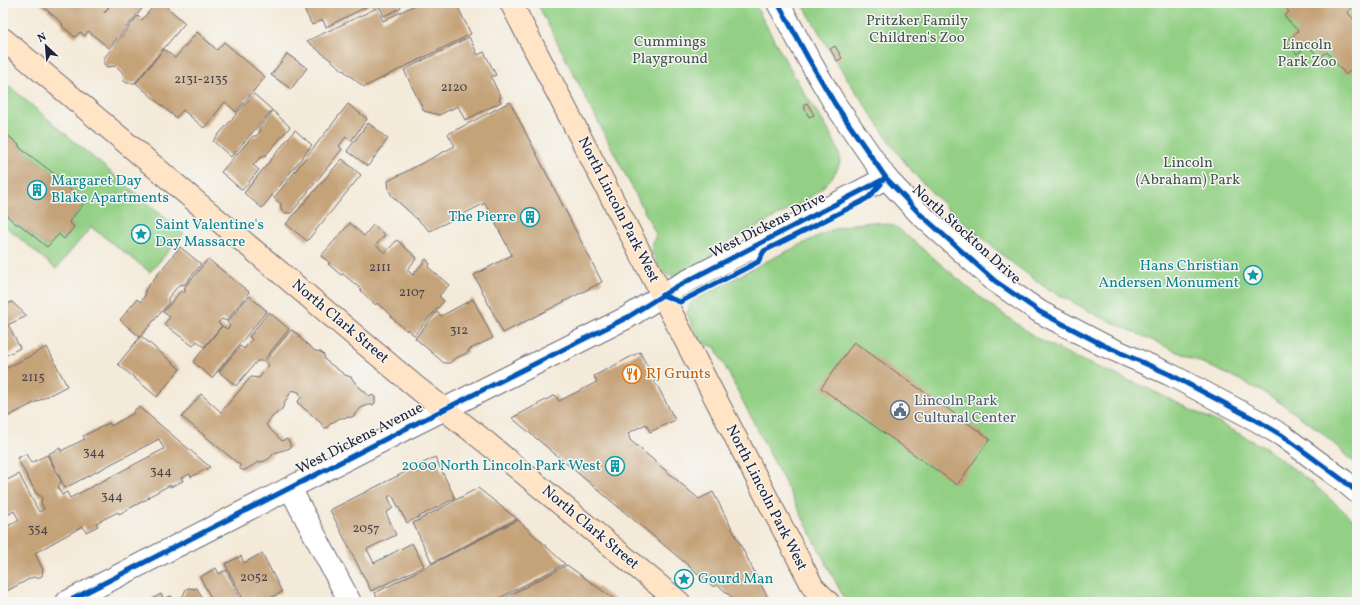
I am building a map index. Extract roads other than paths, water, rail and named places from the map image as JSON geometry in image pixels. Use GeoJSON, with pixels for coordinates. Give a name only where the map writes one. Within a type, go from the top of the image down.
{"type":"FeatureCollection","features":[{"type":"Feature","properties":{"kind":"main road","name":"North Lincoln Park West"},"geometry":{"type":"LineString","coordinates":[[511,3],[818,597]]}},
{"type":"Feature","properties":{"kind":"main road","name":"North Clark Street"},"geometry":{"type":"LineString","coordinates":[[3,40],[444,410],[481,438],[679,602]]}},
{"type":"Feature","properties":{"kind":"street","name":"North Stockton Drive"},"geometry":{"type":"LineString","coordinates":[[778,3],[836,104],[886,178],[919,213],[995,281],[1040,312],[1103,345],[1169,374],[1258,421],[1283,436],[1357,492]]}},
{"type":"Feature","properties":{"kind":"street","name":"West Dickens Drive"},"geometry":{"type":"LineString","coordinates":[[662,295],[886,178]]}},
{"type":"Feature","properties":{"kind":"street","name":"West Dickens Avenue"},"geometry":{"type":"LineString","coordinates":[[67,602],[628,317],[662,295]]}},
{"type":"Feature","properties":{"kind":"street"},"geometry":{"type":"LineString","coordinates":[[290,488],[350,602]]}},
{"type":"Feature","properties":{"kind":"place","name":"Margaret Day Blake Apartments"},"geometry":{"type":"Point","coordinates":[37,190]}},
{"type":"Feature","properties":{"kind":"place","name":"The Pierre"},"geometry":{"type":"Point","coordinates":[530,217]}},
{"type":"Feature","properties":{"kind":"place","name":"Saint Valentine's Day Massacre"},"geometry":{"type":"Point","coordinates":[141,234]}},
{"type":"Feature","properties":{"kind":"place","name":"Hans Christian Andersen Monument"},"geometry":{"type":"Point","coordinates":[1253,275]}},
{"type":"Feature","properties":{"kind":"place","name":"RJ Grunts"},"geometry":{"type":"Point","coordinates":[632,374]}},
{"type":"Feature","properties":{"kind":"place","name":"Lincoln Park Cultural Center"},"geometry":{"type":"Point","coordinates":[900,410]}},
{"type":"Feature","properties":{"kind":"place","name":"2000 North Lincoln Park West"},"geometry":{"type":"Point","coordinates":[615,466]}},
{"type":"Feature","properties":{"kind":"place","name":"Gourd Man"},"geometry":{"type":"Point","coordinates":[684,579]}},
{"type":"Feature","properties":{"kind":"park label","name":"Pritzker Family Children's Zoo"},"geometry":{"type":"Point","coordinates":[917,30]}},
{"type":"Feature","properties":{"kind":"park label","name":"Cummings Playground"},"geometry":{"type":"Point","coordinates":[670,50]}},
{"type":"Feature","properties":{"kind":"park label","name":"Lincoln Park Zoo"},"geometry":{"type":"Point","coordinates":[1307,54]}},
{"type":"Feature","properties":{"kind":"park label","name":"Lincoln (Abraham) Park"},"geometry":{"type":"Point","coordinates":[1188,172]}}]}
